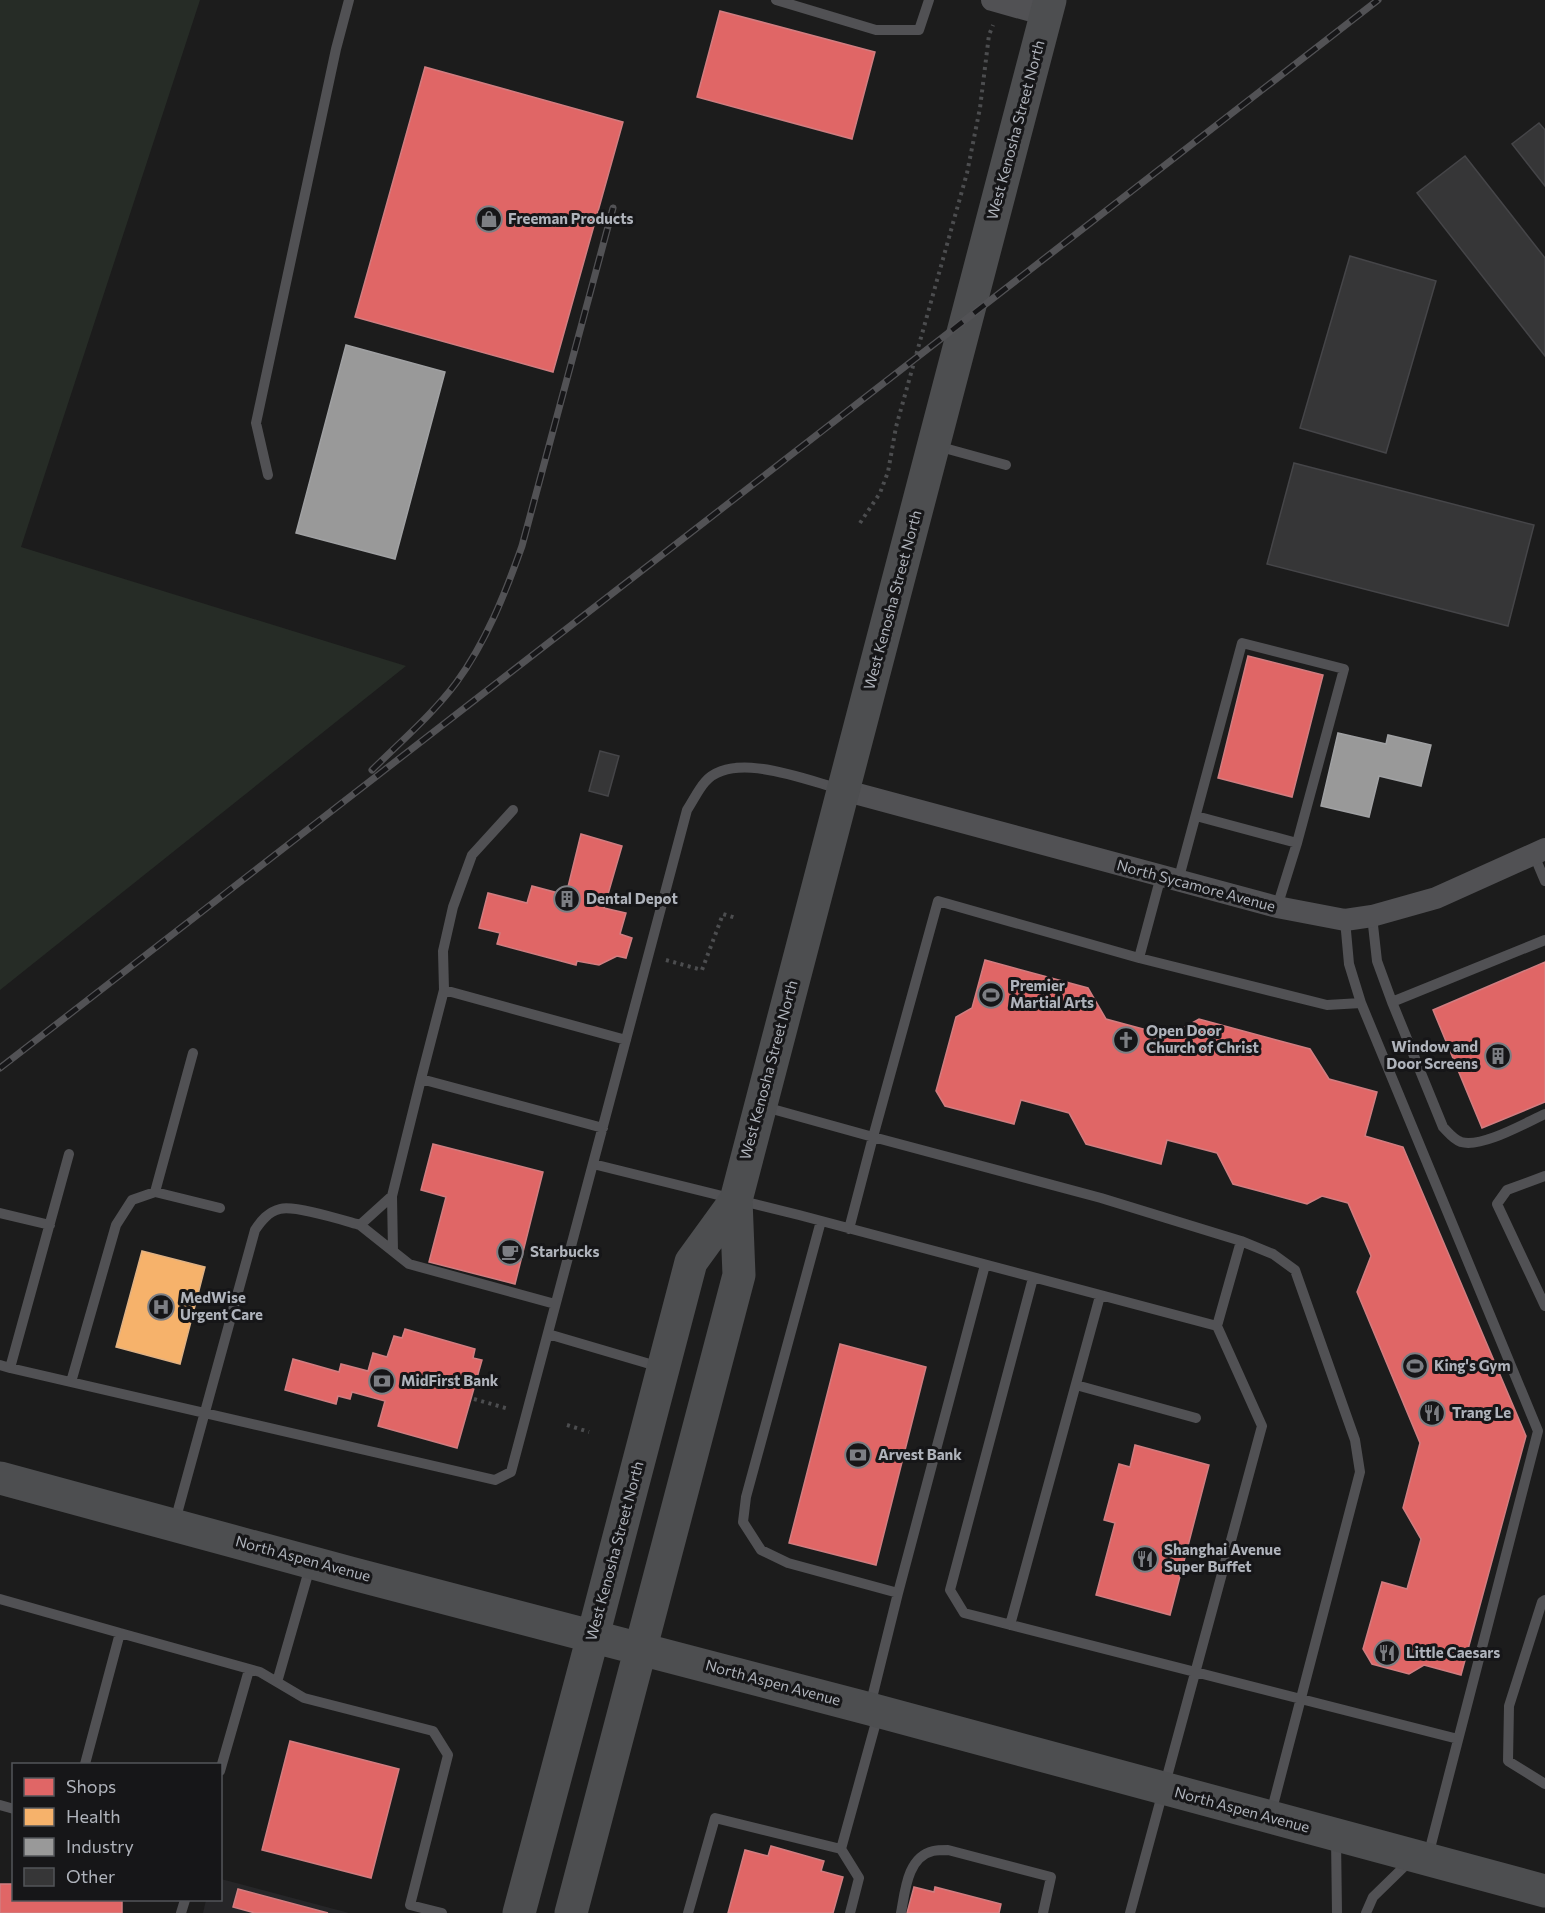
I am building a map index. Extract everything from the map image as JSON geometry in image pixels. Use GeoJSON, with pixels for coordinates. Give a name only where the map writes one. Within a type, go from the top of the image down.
{"type":"FeatureCollection","features":[{"type":"Feature","properties":{"kind":"main road","name":"West Kenosha Street North"},"geometry":{"type":"LineString","coordinates":[[575,1911],[739,1275],[736,1200],[1048,8]]}},
{"type":"Feature","properties":{"kind":"main road","name":"West Kenosha Street North"},"geometry":{"type":"LineString","coordinates":[[519,1913],[691,1262],[736,1200]]}},
{"type":"Feature","properties":{"kind":"main road","name":"North Aspen Avenue"},"geometry":{"type":"LineString","coordinates":[[0,1478],[1545,1891]]}},
{"type":"Feature","properties":{"kind":"street"},"geometry":{"type":"LineString","coordinates":[[997,1],[1048,8]]}},
{"type":"Feature","properties":{"kind":"street","name":"North Sycamore Avenue"},"geometry":{"type":"LineString","coordinates":[[843,790],[1277,907],[1345,920],[1372,916],[1436,898],[1539,852]]}},
{"type":"Feature","properties":{"kind":"lane"},"geometry":{"type":"LineString","coordinates":[[268,475],[256,423],[336,49],[349,0]]}},
{"type":"Feature","properties":{"kind":"lane"},"geometry":{"type":"LineString","coordinates":[[776,0],[876,30],[919,30],[929,0]]}},
{"type":"Feature","properties":{"kind":"lane"},"geometry":{"type":"LineString","coordinates":[[933,446],[1006,465]]}},
{"type":"Feature","properties":{"kind":"lane"},"geometry":{"type":"LineString","coordinates":[[1139,958],[1196,816],[1242,643],[1344,669],[1297,843],[1277,907]]}},
{"type":"Feature","properties":{"kind":"lane"},"geometry":{"type":"LineString","coordinates":[[69,1154],[50,1225],[5,1366],[495,1480],[511,1472],[687,810],[706,781],[728,768],[756,767],[843,790]]}},
{"type":"Feature","properties":{"kind":"lane"},"geometry":{"type":"LineString","coordinates":[[393,1251],[392,1196],[444,990],[443,951],[453,907],[472,855],[513,810]]}},
{"type":"Feature","properties":{"kind":"lane"},"geometry":{"type":"LineString","coordinates":[[1196,816],[1297,843]]}},
{"type":"Feature","properties":{"kind":"lane"},"geometry":{"type":"LineString","coordinates":[[1539,852],[1545,881]]}},
{"type":"Feature","properties":{"kind":"lane"},"geometry":{"type":"LineString","coordinates":[[849,1229],[938,901],[1139,958],[1327,1005],[1361,1003]]}},
{"type":"Feature","properties":{"kind":"lane"},"geometry":{"type":"LineString","coordinates":[[1372,916],[1377,961],[1443,1127],[1453,1138],[1463,1143],[1476,1143],[1545,1114]]}},
{"type":"Feature","properties":{"kind":"lane"},"geometry":{"type":"LineString","coordinates":[[1345,920],[1349,964],[1361,1003],[1538,1431],[1458,1739],[1421,1857],[1373,1897],[1366,1913]]}},
{"type":"Feature","properties":{"kind":"lane"},"geometry":{"type":"LineString","coordinates":[[1392,1002],[1545,940]]}},
{"type":"Feature","properties":{"kind":"lane"},"geometry":{"type":"LineString","coordinates":[[444,990],[626,1040]]}},
{"type":"Feature","properties":{"kind":"lane"},"geometry":{"type":"LineString","coordinates":[[155,1192],[193,1053]]}},
{"type":"Feature","properties":{"kind":"lane"},"geometry":{"type":"LineString","coordinates":[[421,1078],[603,1128]]}},
{"type":"Feature","properties":{"kind":"lane"},"geometry":{"type":"LineString","coordinates":[[760,1105],[1101,1198],[1241,1241],[1273,1254],[1295,1270],[1355,1440],[1360,1472],[1270,1817]]}},
{"type":"Feature","properties":{"kind":"lane"},"geometry":{"type":"LineString","coordinates":[[593,1164],[821,1221],[1217,1326]]}},
{"type":"Feature","properties":{"kind":"lane"},"geometry":{"type":"LineString","coordinates":[[1545,1176],[1507,1190],[1497,1204],[1545,1306]]}},
{"type":"Feature","properties":{"kind":"lane"},"geometry":{"type":"LineString","coordinates":[[71,1382],[117,1225],[132,1200],[155,1192],[220,1208]]}},
{"type":"Feature","properties":{"kind":"lane"},"geometry":{"type":"LineString","coordinates":[[360,1225],[392,1196]]}},
{"type":"Feature","properties":{"kind":"lane"},"geometry":{"type":"LineString","coordinates":[[174,1525],[255,1230],[263,1218],[279,1209],[293,1208],[360,1225],[409,1264],[555,1304]]}},
{"type":"Feature","properties":{"kind":"lane"},"geometry":{"type":"LineString","coordinates":[[0,1213],[50,1225]]}},
{"type":"Feature","properties":{"kind":"lane"},"geometry":{"type":"LineString","coordinates":[[821,1221],[746,1497],[743,1522],[760,1550],[788,1563],[898,1593]]}},
{"type":"Feature","properties":{"kind":"lane"},"geometry":{"type":"LineString","coordinates":[[1130,1913],[1262,1426],[1217,1326],[1241,1241]]}},
{"type":"Feature","properties":{"kind":"lane"},"geometry":{"type":"LineString","coordinates":[[850,1913],[858,1878],[841,1849],[874,1710],[898,1593],[985,1265]]}},
{"type":"Feature","properties":{"kind":"lane"},"geometry":{"type":"LineString","coordinates":[[1033,1278],[950,1590],[964,1613],[1458,1739]]}},
{"type":"Feature","properties":{"kind":"lane"},"geometry":{"type":"LineString","coordinates":[[1010,1625],[1100,1296]]}},
{"type":"Feature","properties":{"kind":"lane"},"geometry":{"type":"LineString","coordinates":[[548,1334],[663,1368]]}},
{"type":"Feature","properties":{"kind":"lane"},"geometry":{"type":"LineString","coordinates":[[1076,1385],[1196,1418]]}},
{"type":"Feature","properties":{"kind":"lane"},"geometry":{"type":"LineString","coordinates":[[277,1682],[312,1562]]}},
{"type":"Feature","properties":{"kind":"lane"},"geometry":{"type":"LineString","coordinates":[[0,1599],[260,1672],[304,1698],[434,1731],[448,1755],[410,1905],[442,1913]]}},
{"type":"Feature","properties":{"kind":"lane"},"geometry":{"type":"LineString","coordinates":[[1545,1600],[1542,1602],[1509,1706],[1508,1761],[1545,1784]]}},
{"type":"Feature","properties":{"kind":"lane"},"geometry":{"type":"LineString","coordinates":[[85,1763],[120,1633]]}},
{"type":"Feature","properties":{"kind":"lane"},"geometry":{"type":"LineString","coordinates":[[222,1764],[249,1670]]}},
{"type":"Feature","properties":{"kind":"lane"},"geometry":{"type":"LineString","coordinates":[[688,1913],[715,1818],[841,1849]]}},
{"type":"Feature","properties":{"kind":"lane"},"geometry":{"type":"LineString","coordinates":[[1336,1835],[1337,1913]]}},
{"type":"Feature","properties":{"kind":"lane"},"geometry":{"type":"LineString","coordinates":[[901,1913],[912,1868],[931,1851],[948,1850],[1051,1877],[1043,1913]]}},
{"type":"Feature","properties":{"kind":"path"},"geometry":{"type":"LineString","coordinates":[[860,523],[880,493],[888,472],[896,427],[967,172],[980,108],[988,36],[997,1]]}},
{"type":"Feature","properties":{"kind":"path"},"geometry":{"type":"LineString","coordinates":[[648,956],[702,970],[723,914],[736,918]]}},
{"type":"Feature","properties":{"kind":"path"},"geometry":{"type":"LineString","coordinates":[[474,1399],[513,1410]]}},
{"type":"Feature","properties":{"kind":"path"},"geometry":{"type":"LineString","coordinates":[[567,1425],[590,1432]]}},
{"type":"Feature","properties":{"kind":"shaded area"},"geometry":{"type":"Polygon","coordinates":[[[0,0],[200,0],[21,547],[406,666],[0,990],[0,0]]]}},
{"type":"Feature","properties":{"kind":"shaded area"},"geometry":{"type":"Polygon","coordinates":[[[222,1879],[349,1913],[203,1913],[206,1901],[222,1901],[222,1879]]]}},
{"type":"Feature","properties":{"kind":"building: Shops"},"geometry":{"type":"Polygon","coordinates":[[[720,11],[875,52],[852,139],[697,97],[720,11]]]}},
{"type":"Feature","properties":{"kind":"building: Shops","name":"Freeman Products"},"geometry":{"type":"Polygon","coordinates":[[[425,67],[623,122],[553,372],[355,317],[425,67]]]}},
{"type":"Feature","properties":{"kind":"building: Shops"},"geometry":{"type":"Polygon","coordinates":[[[1248,656],[1323,675],[1292,797],[1218,778],[1248,656]]]}},
{"type":"Feature","properties":{"kind":"building: Shops","name":"Dental Depot"},"geometry":{"type":"Polygon","coordinates":[[[581,834],[622,846],[604,908],[626,913],[620,934],[632,938],[626,958],[617,956],[599,965],[577,961],[576,965],[497,944],[500,933],[479,928],[488,893],[527,903],[532,886],[566,895],[581,834]]]}},
{"type":"Feature","properties":{"kind":"building: Shops"},"geometry":{"type":"Polygon","coordinates":[[[985,960],[1088,988],[1106,1019],[1169,1036],[1199,1019],[1310,1049],[1329,1079],[1377,1092],[1365,1136],[1403,1147],[1526,1436],[1461,1675],[1424,1665],[1409,1674],[1372,1664],[1363,1649],[1382,1582],[1407,1589],[1421,1539],[1403,1508],[1420,1443],[1357,1292],[1371,1256],[1348,1203],[1322,1196],[1307,1204],[1233,1184],[1217,1153],[1167,1140],[1161,1164],[1086,1144],[1069,1113],[1021,1100],[1014,1124],[945,1106],[936,1091],[956,1017],[972,1008],[985,960]]]}},
{"type":"Feature","properties":{"kind":"building: Shops","name":"Window and Door Screens"},"geometry":{"type":"Polygon","coordinates":[[[1545,962],[1545,1102],[1482,1128],[1433,1010],[1545,962]]]}},
{"type":"Feature","properties":{"kind":"building: Shops"},"geometry":{"type":"Polygon","coordinates":[[[433,1144],[543,1172],[515,1284],[429,1262],[446,1197],[421,1190],[433,1144]]]}},
{"type":"Feature","properties":{"kind":"building: Shops","name":"MidFirst Bank"},"geometry":{"type":"Polygon","coordinates":[[[405,1329],[475,1349],[473,1358],[482,1360],[457,1448],[378,1426],[385,1401],[352,1392],[350,1399],[338,1396],[336,1404],[285,1390],[293,1359],[339,1372],[341,1364],[368,1371],[373,1353],[387,1357],[394,1336],[402,1338],[405,1329]]]}},
{"type":"Feature","properties":{"kind":"building: Shops","name":"Arvest Bank"},"geometry":{"type":"Polygon","coordinates":[[[840,1344],[926,1367],[876,1565],[789,1543],[840,1344]]]}},
{"type":"Feature","properties":{"kind":"building: Shops","name":"Shanghai Avenue Super Buffet"},"geometry":{"type":"Polygon","coordinates":[[[1135,1445],[1209,1465],[1170,1615],[1096,1595],[1115,1523],[1104,1520],[1119,1464],[1130,1467],[1135,1445]]]}},
{"type":"Feature","properties":{"kind":"building: Shops"},"geometry":{"type":"Polygon","coordinates":[[[290,1741],[399,1769],[371,1878],[262,1850],[290,1741]]]}},
{"type":"Feature","properties":{"kind":"building: Shops"},"geometry":{"type":"Polygon","coordinates":[[[771,1846],[824,1861],[821,1871],[843,1877],[833,1913],[728,1913],[745,1850],[768,1856],[771,1846]]]}},
{"type":"Feature","properties":{"kind":"building: Shops"},"geometry":{"type":"Polygon","coordinates":[[[0,1884],[12,1884],[12,1901],[122,1901],[122,1913],[0,1913],[0,1884]]]}},
{"type":"Feature","properties":{"kind":"building: Shops"},"geometry":{"type":"Polygon","coordinates":[[[914,1887],[934,1892],[935,1887],[1001,1904],[999,1913],[907,1913],[914,1887]]]}},
{"type":"Feature","properties":{"kind":"building: Shops"},"geometry":{"type":"Polygon","coordinates":[[[238,1889],[328,1913],[255,1913],[233,1907],[238,1889]]]}},
{"type":"Feature","properties":{"kind":"building: Health","name":"MedWise Urgent Care"},"geometry":{"type":"Polygon","coordinates":[[[142,1251],[205,1267],[180,1364],[116,1347],[142,1251]]]}},
{"type":"Feature","properties":{"kind":"building: Industry"},"geometry":{"type":"Polygon","coordinates":[[[346,345],[445,372],[395,559],[296,533],[346,345]]]}},
{"type":"Feature","properties":{"kind":"building: Industry"},"geometry":{"type":"Polygon","coordinates":[[[1338,733],[1386,744],[1388,735],[1431,745],[1421,786],[1379,776],[1369,817],[1321,806],[1338,733]]]}},
{"type":"Feature","properties":{"kind":"building: Other"},"geometry":{"type":"Polygon","coordinates":[[[1539,123],[1545,130],[1545,186],[1512,144],[1539,123]]]}},
{"type":"Feature","properties":{"kind":"building: Other"},"geometry":{"type":"Polygon","coordinates":[[[1465,156],[1545,258],[1545,356],[1417,193],[1465,156]]]}},
{"type":"Feature","properties":{"kind":"building: Other"},"geometry":{"type":"Polygon","coordinates":[[[1350,256],[1436,281],[1386,453],[1300,428],[1350,256]]]}},
{"type":"Feature","properties":{"kind":"building: Other"},"geometry":{"type":"Polygon","coordinates":[[[1294,463],[1534,525],[1508,626],[1267,564],[1294,463]]]}},
{"type":"Feature","properties":{"kind":"building: Other"},"geometry":{"type":"Polygon","coordinates":[[[600,751],[619,756],[608,796],[589,791],[600,751]]]}},
{"type":"Feature","properties":{"kind":"railway"},"geometry":{"type":"LineString","coordinates":[[0,1068],[1378,0]]}},
{"type":"Feature","properties":{"kind":"railway"},"geometry":{"type":"LineString","coordinates":[[372,770],[447,695],[477,651],[502,600],[522,546],[613,208]]}},
{"type":"Feature","properties":{"kind":"place","name":"Freeman Products"},"geometry":{"type":"Point","coordinates":[489,219]}},
{"type":"Feature","properties":{"kind":"place","name":"Dental Depot"},"geometry":{"type":"Point","coordinates":[567,899]}},
{"type":"Feature","properties":{"kind":"place","name":"Premier Martial Arts"},"geometry":{"type":"Point","coordinates":[991,995]}},
{"type":"Feature","properties":{"kind":"place","name":"Open Door Church of Christ"},"geometry":{"type":"Point","coordinates":[1126,1040]}},
{"type":"Feature","properties":{"kind":"place","name":"Window and Door Screens"},"geometry":{"type":"Point","coordinates":[1498,1056]}},
{"type":"Feature","properties":{"kind":"place","name":"Starbucks"},"geometry":{"type":"Point","coordinates":[510,1252]}},
{"type":"Feature","properties":{"kind":"place","name":"MedWise Urgent Care"},"geometry":{"type":"Point","coordinates":[161,1307]}},
{"type":"Feature","properties":{"kind":"place","name":"King's Gym"},"geometry":{"type":"Point","coordinates":[1415,1366]}},
{"type":"Feature","properties":{"kind":"place","name":"MidFirst Bank"},"geometry":{"type":"Point","coordinates":[382,1381]}},
{"type":"Feature","properties":{"kind":"place","name":"Trang Le"},"geometry":{"type":"Point","coordinates":[1432,1413]}},
{"type":"Feature","properties":{"kind":"place","name":"Arvest Bank"},"geometry":{"type":"Point","coordinates":[858,1455]}},
{"type":"Feature","properties":{"kind":"place","name":"Shanghai Avenue Super Buffet"},"geometry":{"type":"Point","coordinates":[1145,1559]}},
{"type":"Feature","properties":{"kind":"place","name":"Little Caesars"},"geometry":{"type":"Point","coordinates":[1387,1653]}}]}
